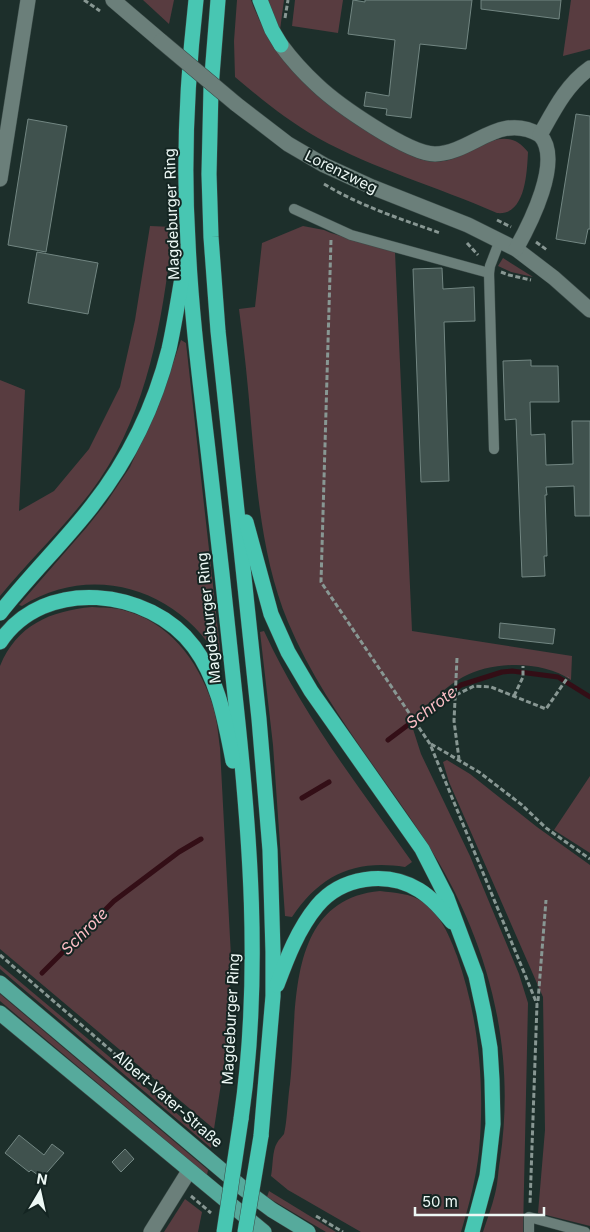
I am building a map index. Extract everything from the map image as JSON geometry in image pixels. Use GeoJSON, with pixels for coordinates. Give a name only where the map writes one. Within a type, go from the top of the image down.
{"type":"FeatureCollection","features":[{"type":"Feature","properties":{"kind":"highway","name":"Magdeburger Ring"},"geometry":{"type":"LineString","coordinates":[[196,0],[188,103],[186,193],[188,242],[195,331],[238,720],[249,839],[253,985],[249,1059],[224,1232]]}},
{"type":"Feature","properties":{"kind":"highway"},"geometry":{"type":"LineString","coordinates":[[218,0],[211,88],[209,174],[211,237],[218,330],[259,719],[270,850],[273,952],[273,996],[261,1136],[245,1232]]}},
{"type":"Feature","properties":{"kind":"highway"},"geometry":{"type":"LineString","coordinates":[[260,0],[272,30],[281,46]]}},
{"type":"Feature","properties":{"kind":"highway"},"geometry":{"type":"LineString","coordinates":[[0,613],[92,506],[132,445],[153,396],[166,358],[174,326],[188,242]]}},
{"type":"Feature","properties":{"kind":"highway"},"geometry":{"type":"LineString","coordinates":[[234,480],[271,614],[288,652],[311,691],[422,849],[447,898],[470,957],[481,995],[490,1048],[493,1124],[487,1176],[472,1232]]}},
{"type":"Feature","properties":{"kind":"highway"},"geometry":{"type":"LineString","coordinates":[[0,642],[12,627],[33,611],[55,602],[82,598],[114,599],[131,602],[147,609],[175,627],[199,655],[211,675],[221,699],[249,839]]}},
{"type":"Feature","properties":{"kind":"highway"},"geometry":{"type":"LineString","coordinates":[[273,996],[291,951],[311,915],[325,898],[349,883],[359,880],[380,879],[392,880],[408,885],[419,890],[435,903],[460,930]]}},
{"type":"Feature","properties":{"kind":"main road","name":"Albert-Vater-Straße"},"geometry":{"type":"LineString","coordinates":[[0,983],[244,1189],[272,1210],[308,1232]]}},
{"type":"Feature","properties":{"kind":"main road"},"geometry":{"type":"LineString","coordinates":[[0,1013],[264,1232]]}},
{"type":"Feature","properties":{"kind":"street"},"geometry":{"type":"LineString","coordinates":[[0,179],[28,0]]}},
{"type":"Feature","properties":{"kind":"street","name":"Lorenzweg"},"geometry":{"type":"LineString","coordinates":[[113,0],[236,104],[288,144],[324,165],[372,187],[468,225],[500,240],[516,249],[554,278],[590,310]]}},
{"type":"Feature","properties":{"kind":"street"},"geometry":{"type":"LineString","coordinates":[[281,46],[304,74],[332,99],[410,147],[427,153],[453,150],[486,134],[504,128],[529,130],[540,135],[547,148],[547,162],[542,190],[538,206],[516,249]]}},
{"type":"Feature","properties":{"kind":"street"},"geometry":{"type":"LineString","coordinates":[[540,135],[564,93],[573,82],[590,68]]}},
{"type":"Feature","properties":{"kind":"street"},"geometry":{"type":"LineString","coordinates":[[151,1232],[189,1171]]}},
{"type":"Feature","properties":{"kind":"lane"},"geometry":{"type":"LineString","coordinates":[[294,209],[351,236],[489,273]]}},
{"type":"Feature","properties":{"kind":"lane"},"geometry":{"type":"LineString","coordinates":[[494,449],[489,273],[500,240]]}},
{"type":"Feature","properties":{"kind":"lane"},"geometry":{"type":"LineString","coordinates":[[529,1232],[529,1217],[585,1232]]}},
{"type":"Feature","properties":{"kind":"path"},"geometry":{"type":"LineString","coordinates":[[495,219],[504,222]]}},
{"type":"Feature","properties":{"kind":"path"},"geometry":{"type":"LineString","coordinates":[[331,227],[321,582],[430,744],[537,1004]]}},
{"type":"Feature","properties":{"kind":"path"},"geometry":{"type":"LineString","coordinates":[[457,658],[454,721],[459,760]]}},
{"type":"Feature","properties":{"kind":"path"},"geometry":{"type":"LineString","coordinates":[[514,696],[523,677],[523,666]]}},
{"type":"Feature","properties":{"kind":"path"},"geometry":{"type":"LineString","coordinates":[[456,695],[471,687],[496,688],[546,709],[568,678]]}},
{"type":"Feature","properties":{"kind":"path"},"geometry":{"type":"LineString","coordinates":[[430,744],[479,772],[522,805],[546,828],[590,859]]}},
{"type":"Feature","properties":{"kind":"path"},"geometry":{"type":"LineString","coordinates":[[529,1217],[537,1004],[546,900]]}},
{"type":"Feature","properties":{"kind":"path","name":"Albert-Vater-Straße"},"geometry":{"type":"LineString","coordinates":[[0,954],[227,1150]]}},
{"type":"Feature","properties":{"kind":"path"},"geometry":{"type":"LineString","coordinates":[[311,1214],[343,1232]]}},
{"type":"Feature","properties":{"kind":"shaded area"},"geometry":{"type":"Polygon","coordinates":[[[143,0],[174,0],[169,24],[143,0]]]}},
{"type":"Feature","properties":{"kind":"shaded area"},"geometry":{"type":"Polygon","coordinates":[[[237,0],[251,0],[273,44],[287,63],[320,96],[397,148],[421,159],[441,161],[451,159],[492,141],[511,139],[520,144],[528,152],[527,170],[523,191],[514,207],[507,212],[497,213],[361,159],[318,138],[275,109],[235,77],[234,41],[237,0]]]}},
{"type":"Feature","properties":{"kind":"shaded area"},"geometry":{"type":"Polygon","coordinates":[[[267,0],[284,0],[280,30],[267,0]]]}},
{"type":"Feature","properties":{"kind":"shaded area"},"geometry":{"type":"Polygon","coordinates":[[[295,0],[343,0],[338,33],[292,26],[295,0]]]}},
{"type":"Feature","properties":{"kind":"shaded area"},"geometry":{"type":"Polygon","coordinates":[[[571,0],[590,0],[590,49],[563,56],[571,0]]]}},
{"type":"Feature","properties":{"kind":"shaded area"},"geometry":{"type":"Polygon","coordinates":[[[150,226],[173,227],[158,332],[139,400],[110,464],[90,493],[0,596],[0,380],[25,390],[19,511],[54,491],[89,449],[120,387],[135,320],[150,226]]]}},
{"type":"Feature","properties":{"kind":"shaded area"},"geometry":{"type":"Polygon","coordinates":[[[303,226],[324,230],[395,252],[412,631],[572,656],[571,680],[559,673],[532,666],[517,665],[488,668],[455,682],[408,720],[421,754],[470,856],[519,974],[528,1003],[523,1232],[483,1232],[494,1199],[497,1181],[504,1117],[504,1075],[500,1034],[492,993],[480,953],[465,914],[447,877],[407,813],[333,707],[301,651],[279,598],[266,549],[258,499],[239,309],[255,307],[262,243],[303,226]]]}},
{"type":"Feature","properties":{"kind":"shaded area"},"geometry":{"type":"Polygon","coordinates":[[[503,258],[533,277],[511,272],[498,266],[503,258]]]}},
{"type":"Feature","properties":{"kind":"shaded area"},"geometry":{"type":"Polygon","coordinates":[[[181,340],[186,343],[221,657],[218,658],[201,634],[180,615],[157,600],[131,590],[104,585],[77,586],[49,593],[22,606],[19,605],[87,527],[130,467],[158,407],[181,340]]]}},
{"type":"Feature","properties":{"kind":"shaded area"},"geometry":{"type":"Polygon","coordinates":[[[92,607],[119,609],[139,615],[167,633],[179,644],[199,672],[215,714],[220,748],[231,957],[227,1045],[214,1129],[0,949],[0,666],[7,652],[26,630],[62,612],[92,607]]]}},
{"type":"Feature","properties":{"kind":"shaded area"},"geometry":{"type":"Polygon","coordinates":[[[264,631],[296,692],[332,750],[412,862],[405,867],[370,866],[340,873],[314,890],[292,917],[285,916],[273,745],[260,632],[264,631]]]}},
{"type":"Feature","properties":{"kind":"shaded area"},"geometry":{"type":"Polygon","coordinates":[[[447,760],[470,774],[537,827],[590,865],[590,1226],[538,1213],[545,1130],[543,997],[449,782],[443,762],[447,760]]]}},
{"type":"Feature","properties":{"kind":"shaded area"},"geometry":{"type":"Polygon","coordinates":[[[590,776],[590,853],[554,830],[590,776]]]}},
{"type":"Feature","properties":{"kind":"shaded area"},"geometry":{"type":"Polygon","coordinates":[[[380,891],[413,897],[423,902],[435,913],[448,934],[454,949],[471,1003],[478,1052],[481,1127],[476,1172],[461,1232],[361,1232],[288,1190],[271,1176],[275,1146],[284,1134],[285,1129],[296,995],[302,965],[311,938],[326,915],[349,899],[380,891]]]}},
{"type":"Feature","properties":{"kind":"shaded area"},"geometry":{"type":"Polygon","coordinates":[[[0,965],[212,1143],[211,1148],[0,969],[0,965]]]}},
{"type":"Feature","properties":{"kind":"shaded area"},"geometry":{"type":"Polygon","coordinates":[[[0,994],[208,1170],[207,1175],[0,1001],[0,994]]]}},
{"type":"Feature","properties":{"kind":"shaded area"},"geometry":{"type":"Polygon","coordinates":[[[269,1191],[336,1232],[326,1232],[267,1197],[269,1191]]]}},
{"type":"Feature","properties":{"kind":"shaded area"},"geometry":{"type":"Polygon","coordinates":[[[185,1199],[202,1212],[198,1232],[164,1232],[185,1199]]]}},
{"type":"Feature","properties":{"kind":"building"},"geometry":{"type":"Polygon","coordinates":[[[353,0],[365,2],[365,0],[472,0],[466,49],[420,44],[411,118],[386,115],[387,109],[364,106],[366,92],[389,96],[395,40],[348,34],[353,0]]]}},
{"type":"Feature","properties":{"kind":"building"},"geometry":{"type":"Polygon","coordinates":[[[481,0],[561,0],[559,19],[481,9],[481,0]]]}},
{"type":"Feature","properties":{"kind":"building"},"geometry":{"type":"Polygon","coordinates":[[[576,114],[590,116],[590,229],[588,229],[585,244],[556,239],[576,114]]]}},
{"type":"Feature","properties":{"kind":"building"},"geometry":{"type":"Polygon","coordinates":[[[28,119],[67,126],[46,252],[8,245],[28,119]]]}},
{"type":"Feature","properties":{"kind":"building"},"geometry":{"type":"Polygon","coordinates":[[[37,252],[98,263],[88,314],[28,303],[37,252]]]}},
{"type":"Feature","properties":{"kind":"building"},"geometry":{"type":"Polygon","coordinates":[[[442,268],[443,289],[474,287],[475,321],[444,322],[449,481],[421,482],[413,269],[442,268]]]}},
{"type":"Feature","properties":{"kind":"building"},"geometry":{"type":"Polygon","coordinates":[[[531,360],[531,366],[558,366],[559,402],[530,402],[531,435],[545,434],[546,465],[573,464],[572,421],[590,421],[590,516],[575,516],[574,486],[546,487],[547,556],[544,556],[545,576],[522,577],[516,419],[505,420],[503,361],[531,360]]]}},
{"type":"Feature","properties":{"kind":"building"},"geometry":{"type":"Polygon","coordinates":[[[500,623],[555,629],[553,644],[499,638],[500,623]]]}},
{"type":"Feature","properties":{"kind":"building"},"geometry":{"type":"Polygon","coordinates":[[[19,1135],[44,1155],[52,1144],[64,1153],[42,1178],[31,1170],[29,1172],[5,1153],[19,1135]]]}},
{"type":"Feature","properties":{"kind":"building"},"geometry":{"type":"Polygon","coordinates":[[[125,1149],[134,1159],[121,1172],[112,1162],[125,1149]]]}},
{"type":"Feature","properties":{"kind":"waterway","name":"Schrote"},"geometry":{"type":"LineString","coordinates":[[388,740],[461,685],[502,672],[512,671],[558,677],[590,697]]}},
{"type":"Feature","properties":{"kind":"waterway","name":"Schrote"},"geometry":{"type":"LineString","coordinates":[[302,798],[329,782]]}},
{"type":"Feature","properties":{"kind":"waterway","name":"Schrote"},"geometry":{"type":"LineString","coordinates":[[42,973],[114,901],[179,852],[201,839]]}}]}
